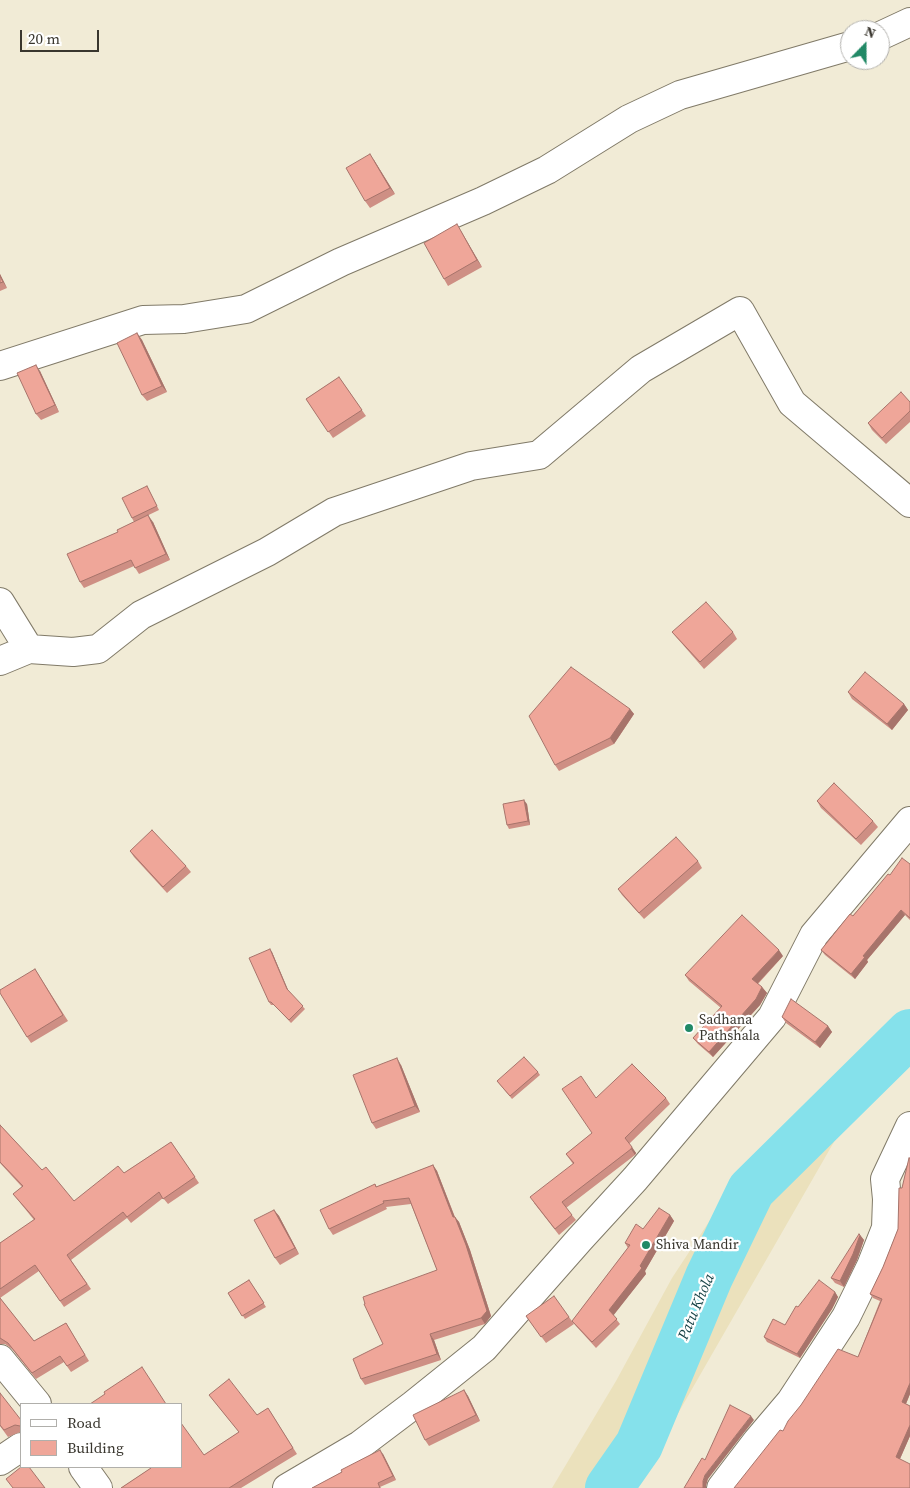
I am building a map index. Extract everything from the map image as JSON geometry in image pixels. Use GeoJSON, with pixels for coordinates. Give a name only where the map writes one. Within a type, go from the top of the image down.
{"type":"FeatureCollection","features":[{"type":"Feature","properties":{"kind":"street"},"geometry":{"type":"LineString","coordinates":[[890,31],[910,22]]}},
{"type":"Feature","properties":{"kind":"street"},"geometry":{"type":"LineString","coordinates":[[0,366],[143,320],[184,319],[246,309],[341,262],[491,198],[547,170],[629,119],[680,95],[840,49]]}},
{"type":"Feature","properties":{"kind":"street"},"geometry":{"type":"LineString","coordinates":[[0,661],[29,650],[73,652],[98,649],[140,615],[267,552],[334,512],[471,466],[539,455],[641,370],[740,311],[792,403],[910,503]]}},
{"type":"Feature","properties":{"kind":"street"},"geometry":{"type":"LineString","coordinates":[[0,602],[29,650]]}},
{"type":"Feature","properties":{"kind":"street"},"geometry":{"type":"LineString","coordinates":[[287,1488],[360,1445],[484,1348],[635,1179],[772,1017],[814,935],[910,821]]}},
{"type":"Feature","properties":{"kind":"street"},"geometry":{"type":"LineString","coordinates":[[722,1488],[757,1441],[791,1401],[846,1317],[871,1266],[886,1228],[887,1199],[885,1179],[910,1126]]}},
{"type":"Feature","properties":{"kind":"street"},"geometry":{"type":"LineString","coordinates":[[0,1359],[36,1403]]}},
{"type":"Feature","properties":{"kind":"street"},"geometry":{"type":"LineString","coordinates":[[0,1461],[20,1448]]}},
{"type":"Feature","properties":{"kind":"street"},"geometry":{"type":"LineString","coordinates":[[84,1468],[98,1488]]}},
{"type":"Feature","properties":{"kind":"sand"},"geometry":{"type":"Polygon","coordinates":[[[910,1012],[910,1050],[846,1121],[661,1443],[631,1488],[552,1488],[616,1381],[672,1278],[716,1211],[801,1116],[910,1012]]]}},
{"type":"Feature","properties":{"kind":"building"},"geometry":{"type":"Polygon","coordinates":[[[370,154],[390,188],[365,201],[346,168],[370,154]]]}},
{"type":"Feature","properties":{"kind":"building"},"geometry":{"type":"Polygon","coordinates":[[[457,224],[477,260],[444,279],[424,243],[457,224]]]}},
{"type":"Feature","properties":{"kind":"building"},"geometry":{"type":"Polygon","coordinates":[[[137,333],[162,386],[142,395],[117,343],[137,333]]]}},
{"type":"Feature","properties":{"kind":"building"},"geometry":{"type":"Polygon","coordinates":[[[36,365],[55,405],[36,414],[17,373],[36,365]]]}},
{"type":"Feature","properties":{"kind":"building"},"geometry":{"type":"Polygon","coordinates":[[[339,377],[362,410],[328,432],[306,399],[339,377]]]}},
{"type":"Feature","properties":{"kind":"building"},"geometry":{"type":"Polygon","coordinates":[[[901,392],[910,402],[910,411],[882,438],[868,423],[901,392]]]}},
{"type":"Feature","properties":{"kind":"building"},"geometry":{"type":"Polygon","coordinates":[[[147,486],[157,506],[132,518],[122,498],[147,486]]]}},
{"type":"Feature","properties":{"kind":"building"},"geometry":{"type":"Polygon","coordinates":[[[148,515],[166,554],[135,568],[131,560],[80,582],[67,554],[118,532],[117,530],[148,515]]]}},
{"type":"Feature","properties":{"kind":"building"},"geometry":{"type":"Polygon","coordinates":[[[706,602],[733,632],[700,662],[672,632],[706,602]]]}},
{"type":"Feature","properties":{"kind":"building"},"geometry":{"type":"Polygon","coordinates":[[[571,667],[630,709],[610,738],[555,765],[529,716],[571,667]]]}},
{"type":"Feature","properties":{"kind":"building"},"geometry":{"type":"Polygon","coordinates":[[[865,672],[904,704],[887,724],[848,692],[865,672]]]}},
{"type":"Feature","properties":{"kind":"building"},"geometry":{"type":"Polygon","coordinates":[[[834,783],[873,821],[856,839],[817,801],[834,783]]]}},
{"type":"Feature","properties":{"kind":"building"},"geometry":{"type":"Polygon","coordinates":[[[524,800],[528,821],[507,825],[503,804],[524,800]]]}},
{"type":"Feature","properties":{"kind":"building"},"geometry":{"type":"Polygon","coordinates":[[[152,830],[186,866],[163,887],[130,851],[152,830]]]}},
{"type":"Feature","properties":{"kind":"building"},"geometry":{"type":"Polygon","coordinates":[[[676,837],[698,861],[639,913],[618,889],[676,837]]]}},
{"type":"Feature","properties":{"kind":"building"},"geometry":{"type":"Polygon","coordinates":[[[902,858],[910,864],[910,918],[901,910],[863,956],[865,957],[851,974],[821,950],[850,914],[853,916],[888,874],[890,875],[902,858]]]}},
{"type":"Feature","properties":{"kind":"building"},"geometry":{"type":"Polygon","coordinates":[[[742,915],[779,950],[752,979],[762,987],[756,999],[709,1052],[693,1038],[722,1006],[685,975],[742,915]]]}},
{"type":"Feature","properties":{"kind":"building"},"geometry":{"type":"Polygon","coordinates":[[[270,949],[287,989],[303,1006],[289,1020],[269,1002],[249,958],[270,949]]]}},
{"type":"Feature","properties":{"kind":"building"},"geometry":{"type":"Polygon","coordinates":[[[35,969],[63,1015],[27,1037],[0,990],[35,969]]]}},
{"type":"Feature","properties":{"kind":"building"},"geometry":{"type":"Polygon","coordinates":[[[791,999],[828,1026],[815,1042],[782,1017],[791,999]]]}},
{"type":"Feature","properties":{"kind":"building"},"geometry":{"type":"Polygon","coordinates":[[[524,1057],[538,1072],[510,1096],[497,1081],[524,1057]]]}},
{"type":"Feature","properties":{"kind":"building"},"geometry":{"type":"Polygon","coordinates":[[[397,1058],[415,1106],[372,1123],[353,1075],[397,1058]]]}},
{"type":"Feature","properties":{"kind":"building"},"geometry":{"type":"Polygon","coordinates":[[[632,1064],[666,1098],[625,1138],[632,1147],[631,1149],[562,1202],[572,1215],[555,1229],[530,1197],[574,1163],[566,1154],[592,1133],[562,1089],[581,1076],[596,1098],[632,1064]]]}},
{"type":"Feature","properties":{"kind":"building"},"geometry":{"type":"Polygon","coordinates":[[[0,1125],[42,1170],[46,1167],[74,1201],[118,1166],[124,1173],[171,1142],[195,1177],[163,1199],[159,1192],[127,1217],[123,1212],[67,1255],[87,1284],[60,1301],[35,1265],[0,1289],[0,1243],[35,1219],[13,1194],[23,1186],[0,1162],[0,1125]]]}},
{"type":"Feature","properties":{"kind":"building"},"geometry":{"type":"Polygon","coordinates":[[[909,1158],[910,1383],[902,1402],[910,1406],[910,1425],[896,1457],[910,1464],[910,1488],[734,1488],[780,1430],[783,1431],[838,1349],[858,1357],[882,1299],[870,1294],[898,1229],[899,1188],[902,1188],[909,1158]]]}},
{"type":"Feature","properties":{"kind":"building"},"geometry":{"type":"Polygon","coordinates":[[[433,1165],[466,1245],[487,1311],[481,1318],[430,1334],[437,1354],[361,1379],[353,1359],[383,1344],[364,1304],[363,1297],[437,1270],[409,1198],[383,1201],[384,1203],[329,1229],[320,1210],[375,1184],[376,1187],[433,1165]]]}},
{"type":"Feature","properties":{"kind":"building"},"geometry":{"type":"Polygon","coordinates":[[[659,1208],[670,1215],[640,1266],[642,1268],[609,1310],[617,1319],[592,1342],[572,1321],[630,1245],[625,1243],[636,1224],[643,1229],[659,1208]]]}},
{"type":"Feature","properties":{"kind":"building"},"geometry":{"type":"Polygon","coordinates":[[[274,1210],[295,1248],[275,1258],[254,1220],[274,1210]]]}},
{"type":"Feature","properties":{"kind":"building"},"geometry":{"type":"Polygon","coordinates":[[[859,1234],[853,1254],[840,1281],[831,1278],[859,1234]]]}},
{"type":"Feature","properties":{"kind":"building"},"geometry":{"type":"Polygon","coordinates":[[[249,1280],[264,1303],[242,1316],[228,1293],[249,1280]]]}},
{"type":"Feature","properties":{"kind":"building"},"geometry":{"type":"Polygon","coordinates":[[[819,1280],[835,1292],[797,1354],[764,1337],[773,1319],[785,1325],[796,1306],[798,1307],[819,1280]]]}},
{"type":"Feature","properties":{"kind":"building"},"geometry":{"type":"Polygon","coordinates":[[[554,1296],[569,1317],[541,1337],[526,1316],[554,1296]]]}},
{"type":"Feature","properties":{"kind":"building"},"geometry":{"type":"Polygon","coordinates":[[[0,1298],[34,1341],[66,1323],[85,1355],[67,1366],[60,1356],[32,1373],[8,1343],[0,1338],[0,1298]]]}},
{"type":"Feature","properties":{"kind":"building"},"geometry":{"type":"Polygon","coordinates":[[[142,1367],[165,1403],[92,1403],[105,1394],[104,1392],[142,1367]]]}},
{"type":"Feature","properties":{"kind":"building"},"geometry":{"type":"Polygon","coordinates":[[[229,1379],[257,1415],[268,1408],[293,1448],[229,1488],[121,1488],[151,1468],[182,1468],[182,1424],[204,1455],[239,1432],[209,1395],[229,1379]]]}},
{"type":"Feature","properties":{"kind":"building"},"geometry":{"type":"Polygon","coordinates":[[[464,1390],[476,1415],[425,1440],[413,1415],[464,1390]]]}},
{"type":"Feature","properties":{"kind":"building"},"geometry":{"type":"Polygon","coordinates":[[[0,1393],[20,1419],[20,1426],[15,1425],[4,1430],[0,1425],[0,1393]]]}},
{"type":"Feature","properties":{"kind":"building"},"geometry":{"type":"Polygon","coordinates":[[[730,1405],[751,1416],[705,1475],[703,1488],[684,1488],[702,1458],[705,1460],[730,1405]]]}},
{"type":"Feature","properties":{"kind":"building"},"geometry":{"type":"Polygon","coordinates":[[[380,1450],[393,1476],[378,1483],[380,1488],[312,1488],[342,1472],[341,1470],[380,1450]]]}},
{"type":"Feature","properties":{"kind":"building"},"geometry":{"type":"Polygon","coordinates":[[[20,1468],[30,1468],[45,1488],[13,1488],[6,1479],[20,1468]]]}},
{"type":"Feature","properties":{"kind":"waterway","name":"Patu Khola"},"geometry":{"type":"LineString","coordinates":[[609,1488],[639,1445],[709,1277],[751,1190],[910,1033]]}},
{"type":"Feature","properties":{"kind":"place","name":"Sadhana Pathshala"},"geometry":{"type":"Point","coordinates":[689,1028]}},
{"type":"Feature","properties":{"kind":"place","name":"Shiva Mandir"},"geometry":{"type":"Point","coordinates":[646,1245]}}]}
